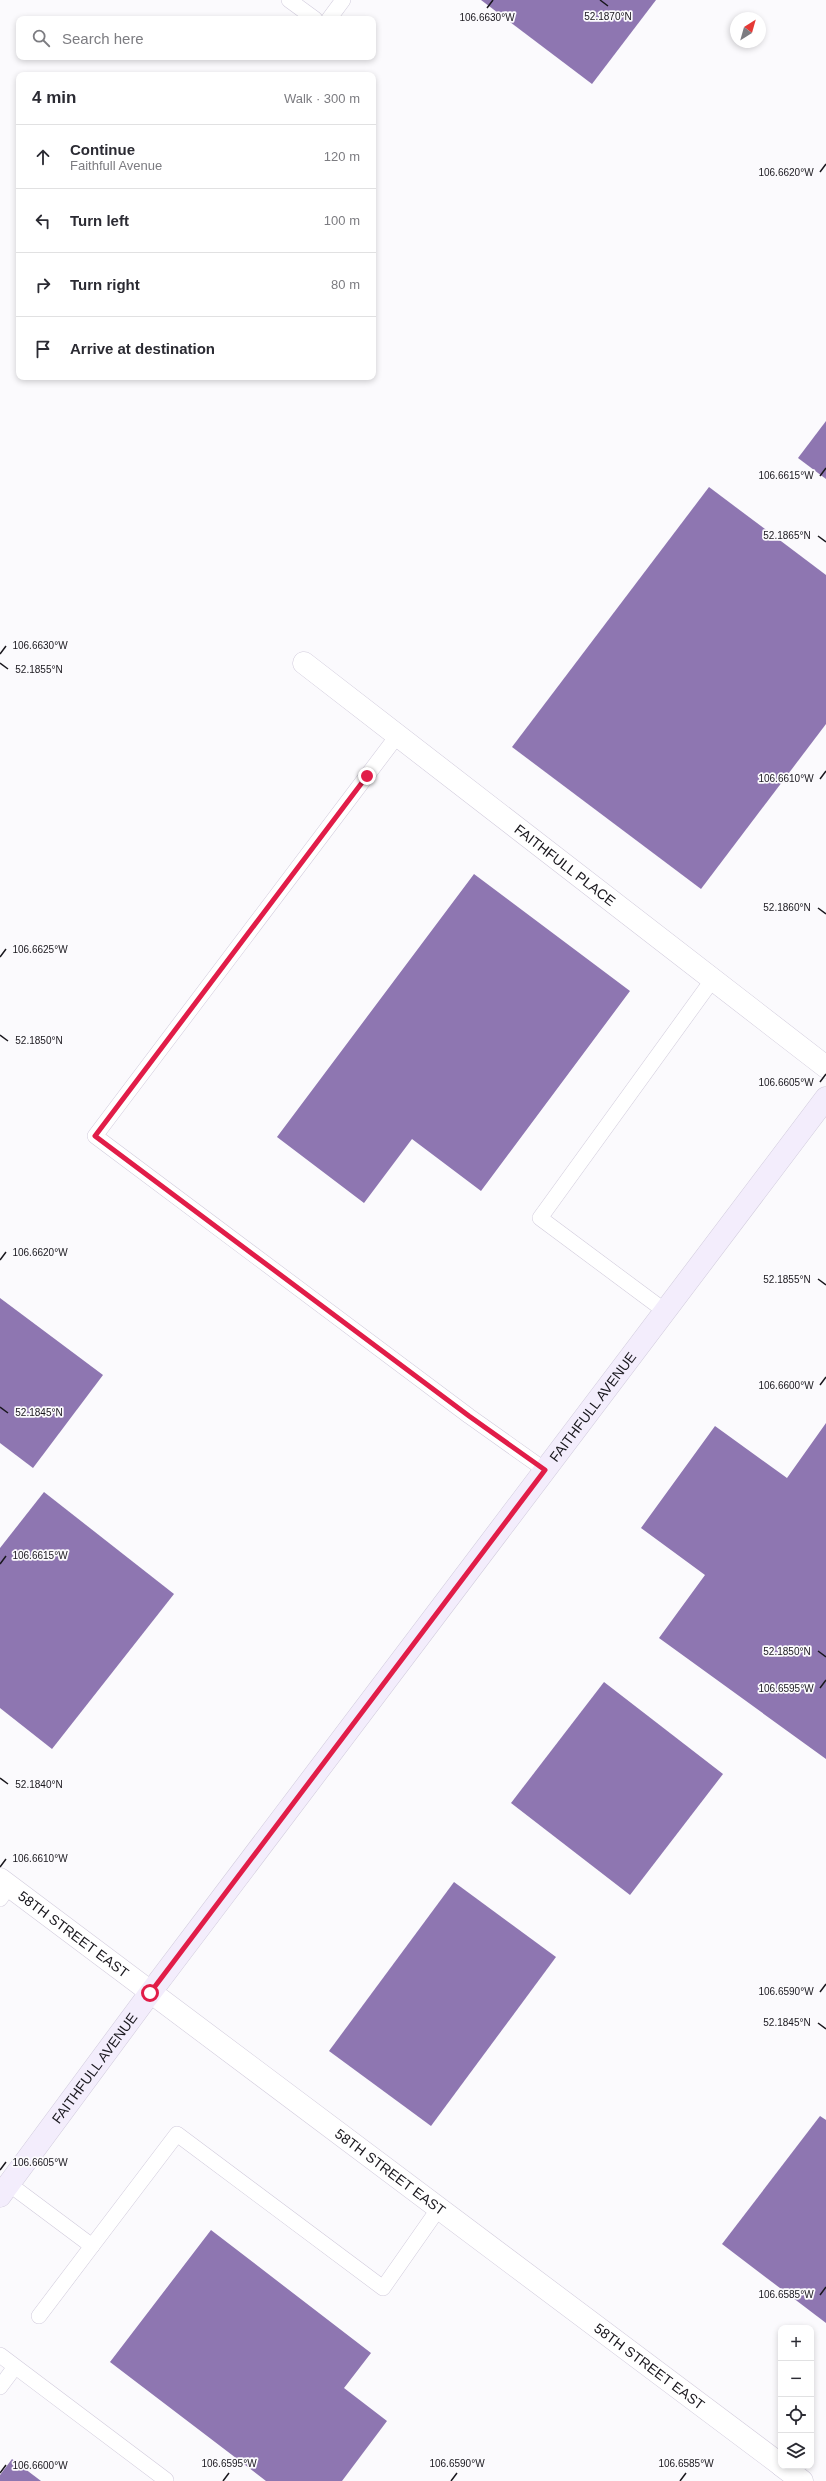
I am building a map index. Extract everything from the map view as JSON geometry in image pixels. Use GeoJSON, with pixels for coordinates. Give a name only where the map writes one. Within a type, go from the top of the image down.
{"type":"FeatureCollection","features":[{"type":"Feature","properties":{"kind":"street","name":"FAITHFULL PLACE"},"geometry":{"type":"LineString","coordinates":[[304,663],[826,1067]]}},
{"type":"Feature","properties":{"kind":"street","name":"FAITHFULL AVENUE"},"geometry":{"type":"LineString","coordinates":[[5,2190],[150,1993],[826,1098]]}},
{"type":"Feature","properties":{"kind":"street","name":"58TH STREET EAST"},"geometry":{"type":"LineString","coordinates":[[3,1888],[150,1993],[778,2463]]}},
{"type":"Feature","properties":{"kind":"street","name":"58TH STREET EAST"},"geometry":{"type":"LineString","coordinates":[[786,2469],[802,2481]]}},
{"type":"Feature","properties":{"kind":"lane"},"geometry":{"type":"LineString","coordinates":[[289,0],[310,16]]}},
{"type":"Feature","properties":{"kind":"lane"},"geometry":{"type":"LineString","coordinates":[[331,16],[343,0]]}},
{"type":"Feature","properties":{"kind":"lane"},"geometry":{"type":"LineString","coordinates":[[397,736],[95,1136],[469,1416],[545,1470]]}},
{"type":"Feature","properties":{"kind":"lane"},"geometry":{"type":"LineString","coordinates":[[665,1311],[540,1218],[713,979]]}},
{"type":"Feature","properties":{"kind":"lane"},"geometry":{"type":"LineString","coordinates":[[39,2316],[177,2134],[383,2288],[439,2208]]}},
{"type":"Feature","properties":{"kind":"lane"},"geometry":{"type":"LineString","coordinates":[[5,2190],[92,2246]]}},
{"type":"Feature","properties":{"kind":"lane"},"geometry":{"type":"LineString","coordinates":[[0,2355],[166,2480]]}},
{"type":"Feature","properties":{"kind":"lane"},"geometry":{"type":"LineString","coordinates":[[0,2387],[15,2367]]}},
{"type":"Feature","properties":{"kind":"building"},"geometry":{"type":"Polygon","coordinates":[[[481,0],[656,0],[592,84],[481,0]]]}},
{"type":"Feature","properties":{"kind":"building"},"geometry":{"type":"Polygon","coordinates":[[[826,421],[826,479],[798,458],[826,421]]]}},
{"type":"Feature","properties":{"kind":"building"},"geometry":{"type":"Polygon","coordinates":[[[709,487],[826,575],[826,724],[701,889],[512,747],[709,487]]]}},
{"type":"Feature","properties":{"kind":"building"},"geometry":{"type":"Polygon","coordinates":[[[474,874],[630,991],[481,1191],[412,1139],[364,1203],[277,1137],[474,874]]]}},
{"type":"Feature","properties":{"kind":"building"},"geometry":{"type":"Polygon","coordinates":[[[0,1298],[103,1375],[33,1468],[0,1443],[0,1298]]]}},
{"type":"Feature","properties":{"kind":"building"},"geometry":{"type":"Polygon","coordinates":[[[826,1423],[826,1759],[659,1638],[705,1575],[641,1528],[715,1426],[787,1478],[826,1423]]]}},
{"type":"Feature","properties":{"kind":"building"},"geometry":{"type":"Polygon","coordinates":[[[44,1492],[174,1594],[52,1749],[0,1708],[0,1548],[44,1492]]]}},
{"type":"Feature","properties":{"kind":"building"},"geometry":{"type":"Polygon","coordinates":[[[604,1682],[723,1774],[630,1895],[511,1803],[604,1682]]]}},
{"type":"Feature","properties":{"kind":"building"},"geometry":{"type":"Polygon","coordinates":[[[454,1882],[556,1957],[431,2126],[329,2051],[454,1882]]]}},
{"type":"Feature","properties":{"kind":"building"},"geometry":{"type":"Polygon","coordinates":[[[820,2116],[826,2120],[826,2323],[722,2244],[820,2116]]]}},
{"type":"Feature","properties":{"kind":"building"},"geometry":{"type":"Polygon","coordinates":[[[211,2230],[371,2353],[344,2388],[387,2421],[342,2481],[266,2481],[110,2362],[211,2230]]]}},
{"type":"Feature","properties":{"kind":"building"},"geometry":{"type":"Polygon","coordinates":[[[12,2459],[41,2481],[0,2481],[0,2475],[12,2459]]]}},
{"type":"Feature","properties":{"kind":"route"},"geometry":{"type":"LineString","coordinates":[[150,1993],[545,1470],[469,1416],[95,1136],[367,776]]}}]}
